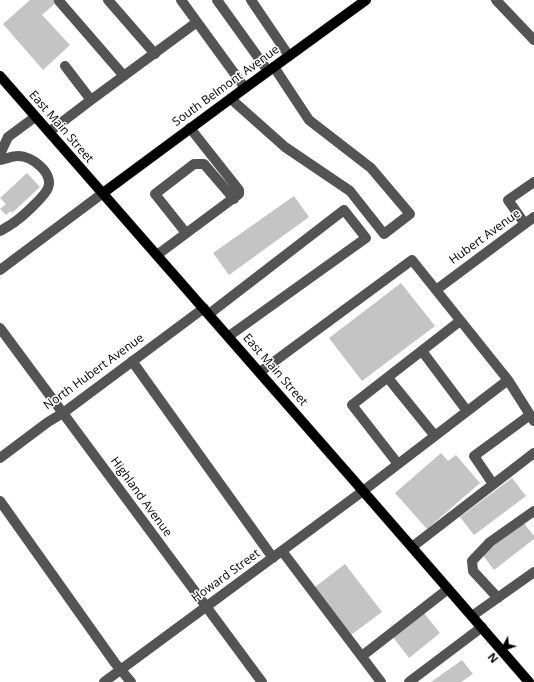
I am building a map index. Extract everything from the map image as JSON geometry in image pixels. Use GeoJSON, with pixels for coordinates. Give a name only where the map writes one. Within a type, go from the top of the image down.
{"type":"FeatureCollection","features":[{"type":"Feature","properties":{"kind":"main road","name":"South Belmont Avenue"},"geometry":{"type":"LineString","coordinates":[[103,194],[190,128],[366,0]]}},
{"type":"Feature","properties":{"kind":"main road","name":"East Main Street"},"geometry":{"type":"LineString","coordinates":[[1,78],[364,490],[529,682]]}},
{"type":"Feature","properties":{"kind":"street"},"geometry":{"type":"LineString","coordinates":[[108,0],[155,54]]}},
{"type":"Feature","properties":{"kind":"street"},"geometry":{"type":"LineString","coordinates":[[181,0],[245,88]]}},
{"type":"Feature","properties":{"kind":"street"},"geometry":{"type":"LineString","coordinates":[[216,0],[271,69],[309,120],[371,168],[410,214],[384,234],[350,191],[285,147],[231,98]]}},
{"type":"Feature","properties":{"kind":"street"},"geometry":{"type":"LineString","coordinates":[[251,0],[289,56]]}},
{"type":"Feature","properties":{"kind":"street"},"geometry":{"type":"LineString","coordinates":[[496,0],[534,40]]}},
{"type":"Feature","properties":{"kind":"street"},"geometry":{"type":"LineString","coordinates":[[59,1],[124,76]]}},
{"type":"Feature","properties":{"kind":"street"},"geometry":{"type":"LineString","coordinates":[[49,132],[197,22]]}},
{"type":"Feature","properties":{"kind":"street"},"geometry":{"type":"LineString","coordinates":[[65,66],[91,100]]}},
{"type":"Feature","properties":{"kind":"street"},"geometry":{"type":"LineString","coordinates":[[0,154],[8,137],[35,117]]}},
{"type":"Feature","properties":{"kind":"street"},"geometry":{"type":"LineString","coordinates":[[157,255],[240,194],[239,190],[190,128]]}},
{"type":"Feature","properties":{"kind":"street"},"geometry":{"type":"LineString","coordinates":[[0,160],[18,156],[29,159],[45,170],[49,181],[48,188],[42,197],[17,220],[0,231]]}},
{"type":"Feature","properties":{"kind":"street"},"geometry":{"type":"LineString","coordinates":[[186,233],[155,194],[194,164],[204,164],[234,199]]}},
{"type":"Feature","properties":{"kind":"street"},"geometry":{"type":"LineString","coordinates":[[525,224],[508,200],[534,182]]}},
{"type":"Feature","properties":{"kind":"street"},"geometry":{"type":"LineString","coordinates":[[0,270],[103,194]]}},
{"type":"Feature","properties":{"kind":"street","name":"North Hubert Avenue"},"geometry":{"type":"LineString","coordinates":[[0,458],[132,361],[206,311],[344,210],[366,238],[228,336]]}},
{"type":"Feature","properties":{"kind":"street","name":"Hubert Avenue"},"geometry":{"type":"LineString","coordinates":[[436,290],[534,217]]}},
{"type":"Feature","properties":{"kind":"street"},"geometry":{"type":"LineString","coordinates":[[260,372],[412,260],[508,380],[532,418],[474,456],[493,484]]}},
{"type":"Feature","properties":{"kind":"street"},"geometry":{"type":"LineString","coordinates":[[398,464],[352,406],[460,321]]}},
{"type":"Feature","properties":{"kind":"street","name":"Highland Avenue"},"geometry":{"type":"LineString","coordinates":[[0,328],[262,682]]}},
{"type":"Feature","properties":{"kind":"street"},"geometry":{"type":"LineString","coordinates":[[422,351],[467,411]]}},
{"type":"Feature","properties":{"kind":"street"},"geometry":{"type":"LineString","coordinates":[[132,361],[273,558]]}},
{"type":"Feature","properties":{"kind":"street"},"geometry":{"type":"LineString","coordinates":[[388,378],[435,436]]}},
{"type":"Feature","properties":{"kind":"street","name":"Howard Street"},"geometry":{"type":"LineString","coordinates":[[104,682],[364,490],[508,380]]}},
{"type":"Feature","properties":{"kind":"street"},"geometry":{"type":"LineString","coordinates":[[412,547],[534,453]]}},
{"type":"Feature","properties":{"kind":"street"},"geometry":{"type":"LineString","coordinates":[[0,501],[131,682]]}},
{"type":"Feature","properties":{"kind":"street"},"geometry":{"type":"LineString","coordinates":[[498,598],[474,571],[472,561],[490,542],[534,511]]}},
{"type":"Feature","properties":{"kind":"street"},"geometry":{"type":"LineString","coordinates":[[282,551],[381,682]]}},
{"type":"Feature","properties":{"kind":"street"},"geometry":{"type":"LineString","coordinates":[[472,616],[534,572]]}},
{"type":"Feature","properties":{"kind":"street"},"geometry":{"type":"LineString","coordinates":[[362,656],[448,589]]}},
{"type":"Feature","properties":{"kind":"street"},"geometry":{"type":"LineString","coordinates":[[409,682],[482,627]]}},
{"type":"Feature","properties":{"kind":"building"},"geometry":{"type":"Polygon","coordinates":[[[30,0],[59,0],[42,15],[70,45],[43,70],[3,24],[30,0]]]}},
{"type":"Feature","properties":{"kind":"building"},"geometry":{"type":"Polygon","coordinates":[[[27,173],[40,187],[12,213],[11,211],[6,215],[0,209],[6,204],[0,198],[27,173]]]}},
{"type":"Feature","properties":{"kind":"building"},"geometry":{"type":"Polygon","coordinates":[[[294,196],[309,217],[229,275],[213,253],[294,196]]]}},
{"type":"Feature","properties":{"kind":"building"},"geometry":{"type":"Polygon","coordinates":[[[401,283],[435,326],[362,381],[329,338],[401,283]]]}},
{"type":"Feature","properties":{"kind":"building"},"geometry":{"type":"Polygon","coordinates":[[[441,453],[448,461],[456,455],[480,483],[427,529],[395,493],[441,453]]]}},
{"type":"Feature","properties":{"kind":"building"},"geometry":{"type":"Polygon","coordinates":[[[512,478],[526,496],[474,535],[460,517],[512,478]]]}},
{"type":"Feature","properties":{"kind":"building"},"geometry":{"type":"Polygon","coordinates":[[[523,522],[534,536],[534,539],[494,570],[482,554],[523,522]]]}},
{"type":"Feature","properties":{"kind":"building"},"geometry":{"type":"Polygon","coordinates":[[[345,564],[382,612],[351,635],[315,587],[345,564]]]}},
{"type":"Feature","properties":{"kind":"building"},"geometry":{"type":"Polygon","coordinates":[[[423,612],[440,633],[409,658],[393,637],[423,612]]]}},
{"type":"Feature","properties":{"kind":"building"},"geometry":{"type":"Polygon","coordinates":[[[462,660],[473,674],[461,682],[431,682],[462,660]]]}}]}
